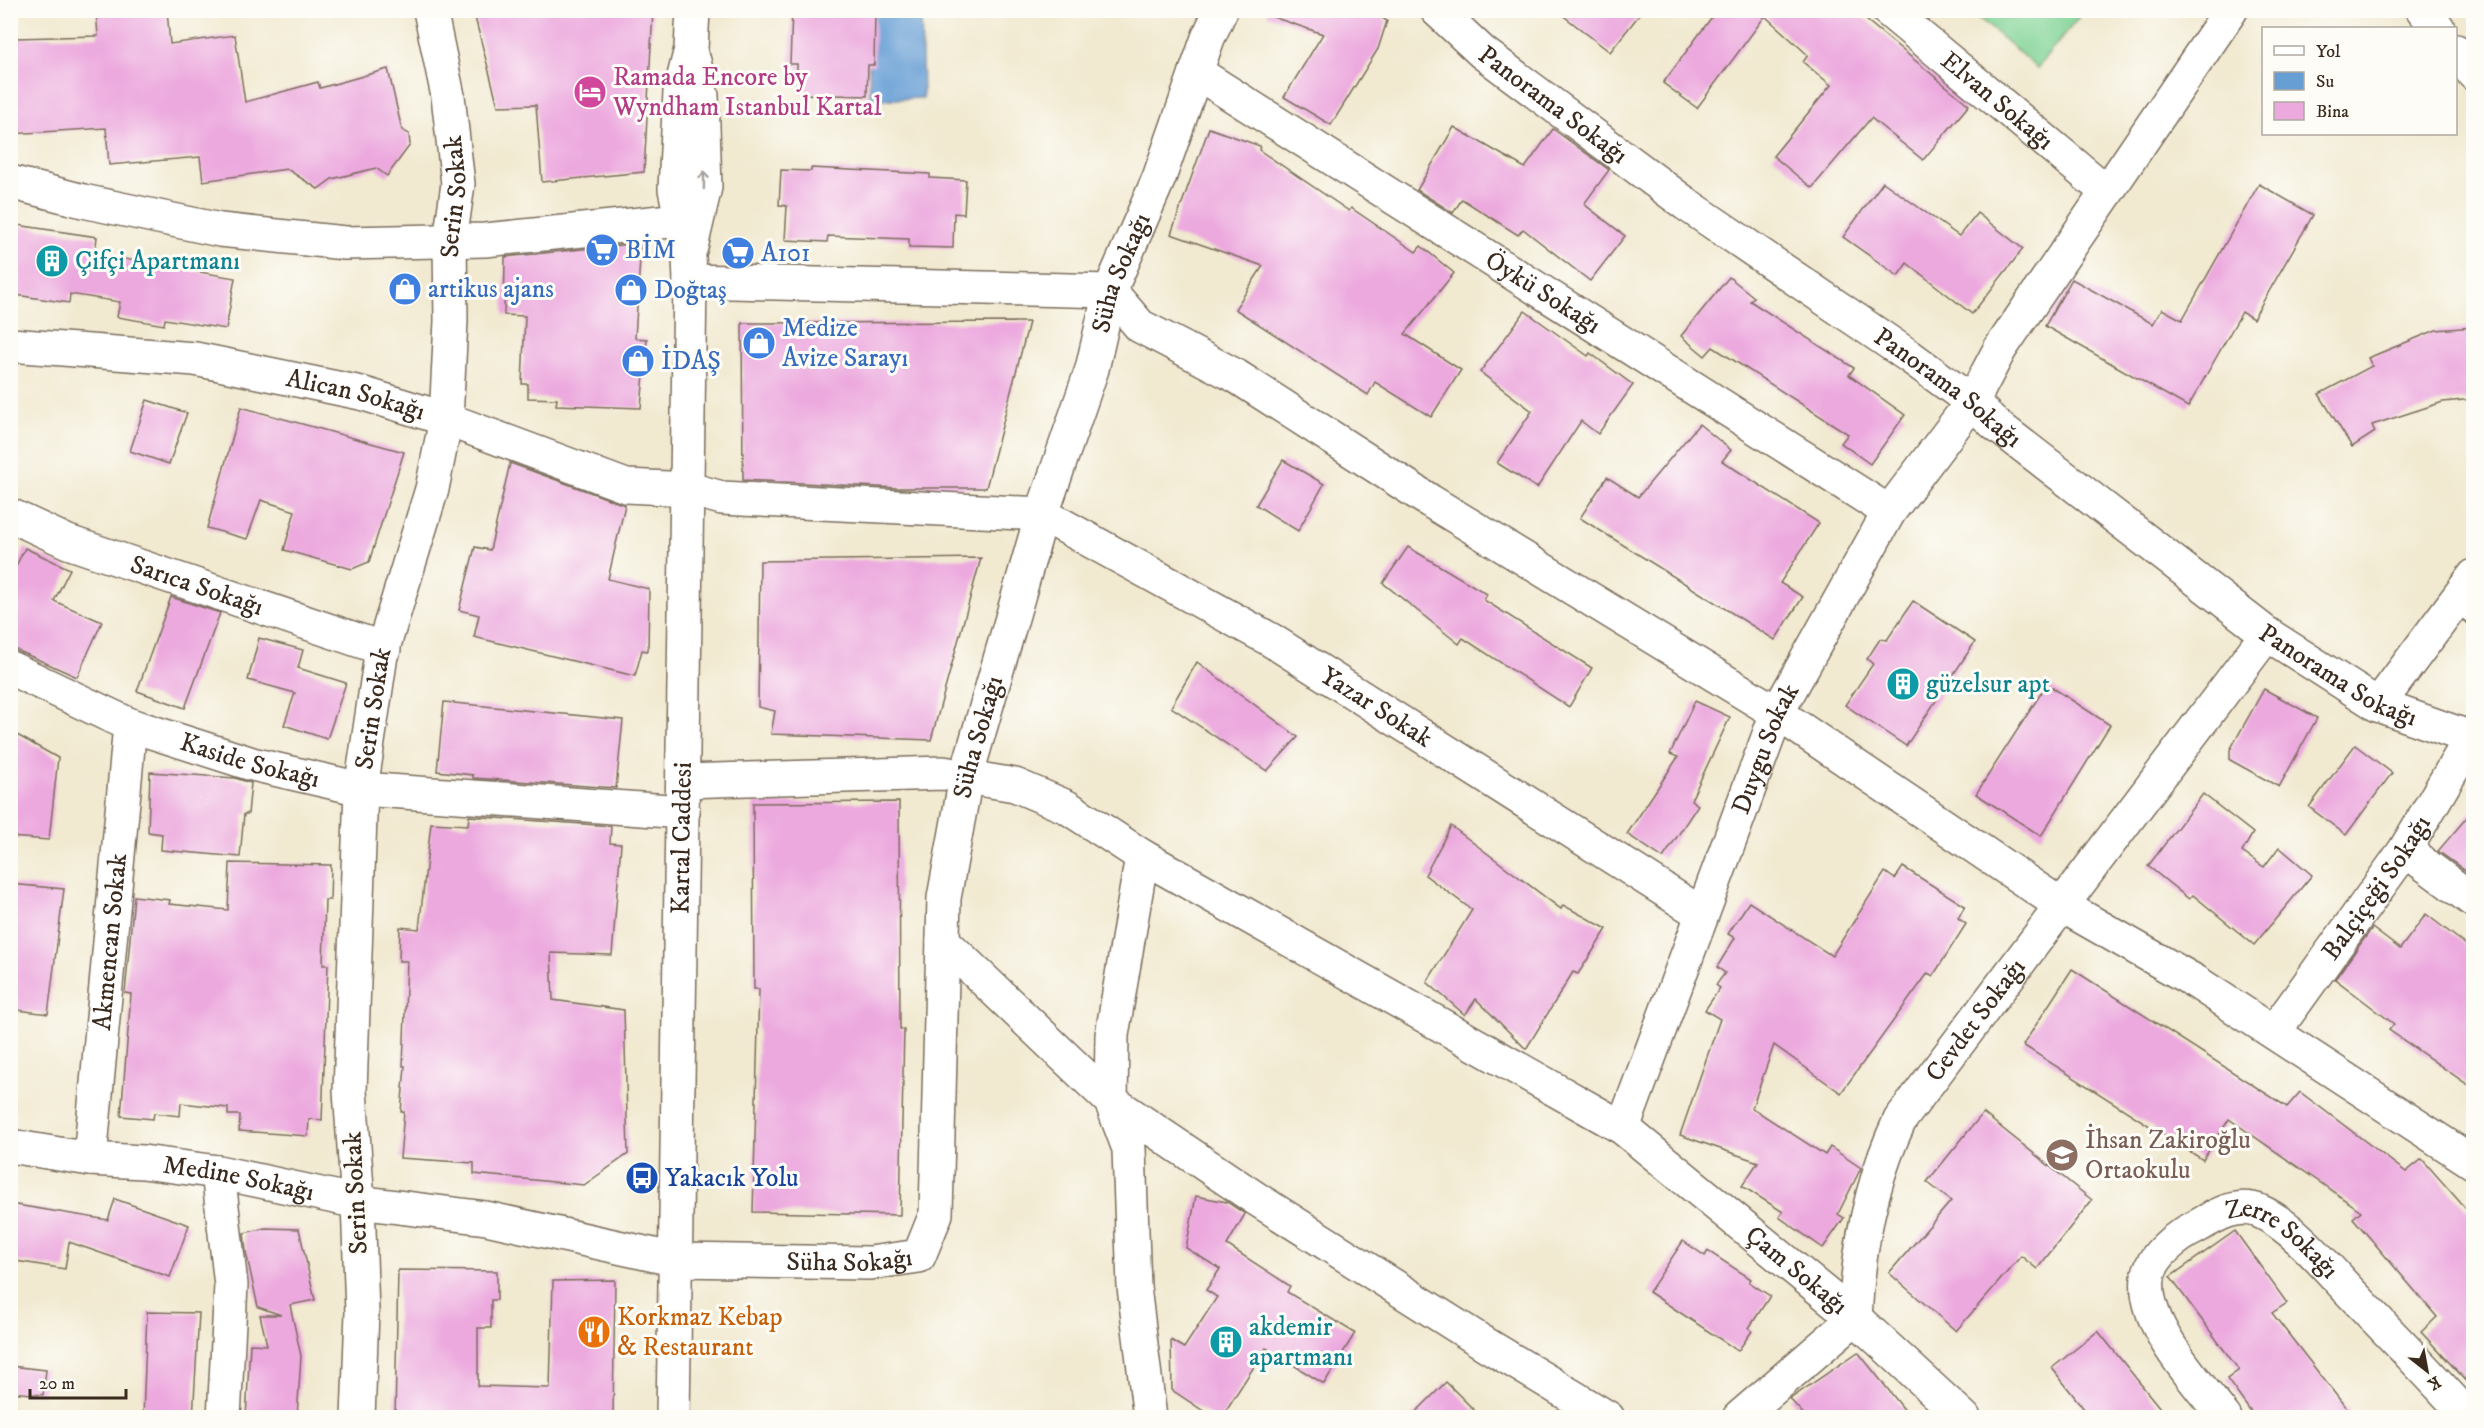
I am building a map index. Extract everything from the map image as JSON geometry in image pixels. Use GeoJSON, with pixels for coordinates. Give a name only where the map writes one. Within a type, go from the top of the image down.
{"type":"FeatureCollection","features":[{"type":"Feature","properties":{"kind":"street","name":"Serin Sokak"},"geometry":{"type":"LineString","coordinates":[[358,1418],[362,1312],[358,1202],[350,1091],[361,789],[384,649],[432,489],[446,419],[451,321],[450,241],[458,184],[448,96],[430,10]]}},
{"type":"Feature","properties":{"kind":"street","name":"Kartal Caddesi"},"geometry":{"type":"LineString","coordinates":[[672,1418],[689,489],[689,269],[675,189],[680,92],[691,50],[693,10]]}},
{"type":"Feature","properties":{"kind":"street","name":"Süha Sokağı"},"geometry":{"type":"LineString","coordinates":[[676,1260],[870,1263],[919,1256],[936,1215],[944,898],[966,777],[1042,514],[1092,369],[1110,291],[1159,178],[1196,72],[1221,10]]}},
{"type":"Feature","properties":{"kind":"street","name":"Panorama Sokağı"},"geometry":{"type":"LineString","coordinates":[[1437,10],[1482,52],[1686,204],[1909,356],[1972,402],[2004,432],[2267,634],[2379,705],[2473,739]]}},
{"type":"Feature","properties":{"kind":"street","name":"Elvan Sokağı"},"geometry":{"type":"LineString","coordinates":[[1888,10],[2107,192]]}},
{"type":"Feature","properties":{"kind":"street","name":"Duygu Sokak"},"geometry":{"type":"LineString","coordinates":[[1623,1128],[1777,713],[1889,512],[1972,402],[2000,349],[2231,10]]}},
{"type":"Feature","properties":{"kind":"street"},"geometry":{"type":"LineString","coordinates":[[2423,10],[2437,27]]}},
{"type":"Feature","properties":{"kind":"street","name":"Kartal Caddesi"},"geometry":{"type":"LineString","coordinates":[[689,269],[705,186],[702,96],[691,50]]}},
{"type":"Feature","properties":{"kind":"street"},"geometry":{"type":"LineString","coordinates":[[2457,52],[2474,74]]}},
{"type":"Feature","properties":{"kind":"street","name":"Öykü Sokağı"},"geometry":{"type":"LineString","coordinates":[[1196,72],[1889,512]]}},
{"type":"Feature","properties":{"kind":"street"},"geometry":{"type":"LineString","coordinates":[[10,182],[83,201],[220,230],[345,243],[450,241],[680,220]]}},
{"type":"Feature","properties":{"kind":"street"},"geometry":{"type":"LineString","coordinates":[[689,269],[1110,291],[1140,326],[1236,376],[1430,501],[1777,713],[2061,905],[2196,982],[2474,1163]]}},
{"type":"Feature","properties":{"kind":"street","name":"Alican Sokağı"},"geometry":{"type":"LineString","coordinates":[[10,345],[195,359],[361,393],[446,419],[626,486],[689,489],[722,498],[1042,514]]}},
{"type":"Feature","properties":{"kind":"street","name":"Yazar Sokak"},"geometry":{"type":"LineString","coordinates":[[1042,514],[1271,640],[1702,914]]}},
{"type":"Feature","properties":{"kind":"street","name":"Sarıca Sokağı"},"geometry":{"type":"LineString","coordinates":[[10,515],[68,542],[384,649]]}},
{"type":"Feature","properties":{"kind":"street"},"geometry":{"type":"LineString","coordinates":[[2379,705],[2464,610],[2474,576]]}},
{"type":"Feature","properties":{"kind":"street","name":"Cevdet Sokağı"},"geometry":{"type":"LineString","coordinates":[[1856,1318],[1858,1265],[1866,1222],[1884,1153],[1900,1120],[2267,634]]}},
{"type":"Feature","properties":{"kind":"street","name":"Kaside Sokağı"},"geometry":{"type":"LineString","coordinates":[[10,668],[130,725],[252,764],[361,789],[683,796],[943,773],[1015,785],[1067,807],[1142,856]]}},
{"type":"Feature","properties":{"kind":"street","name":"Akmencan Sokak"},"geometry":{"type":"LineString","coordinates":[[90,1159],[130,725]]}},
{"type":"Feature","properties":{"kind":"street","name":"Balçiçeği Sokağı"},"geometry":{"type":"LineString","coordinates":[[2274,1032],[2405,850],[2473,739]]}},
{"type":"Feature","properties":{"kind":"street"},"geometry":{"type":"LineString","coordinates":[[2405,850],[2474,901]]}},
{"type":"Feature","properties":{"kind":"street"},"geometry":{"type":"LineString","coordinates":[[1142,856],[1112,1035],[1111,1101],[1129,1149],[1134,1287],[1150,1418]]}},
{"type":"Feature","properties":{"kind":"street","name":"Çam Sokağı"},"geometry":{"type":"LineString","coordinates":[[1142,856],[1623,1128],[1856,1318],[1964,1418]]}},
{"type":"Feature","properties":{"kind":"street"},"geometry":{"type":"LineString","coordinates":[[943,941],[1111,1101],[1255,1198],[1487,1345],[1608,1418]]}},
{"type":"Feature","properties":{"kind":"street","name":"Medine Sokağı"},"geometry":{"type":"LineString","coordinates":[[10,1146],[90,1159],[143,1161],[218,1172],[358,1202],[486,1218],[676,1260]]}},
{"type":"Feature","properties":{"kind":"street"},"geometry":{"type":"LineString","coordinates":[[218,1172],[231,1285],[224,1418]]}},
{"type":"Feature","properties":{"kind":"street","name":"Zerre Sokağı"},"geometry":{"type":"LineString","coordinates":[[2225,1418],[2180,1360],[2151,1311],[2148,1277],[2158,1254],[2193,1228],[2233,1209],[2258,1211],[2282,1226],[2319,1259],[2469,1418]]}},
{"type":"Feature","properties":{"kind":"street"},"geometry":{"type":"LineString","coordinates":[[1739,1418],[1856,1318]]}},
{"type":"Feature","properties":{"kind":"green space"},"geometry":{"type":"Polygon","coordinates":[[[1971,11],[2084,11],[2037,68],[1971,11]]]}},
{"type":"Feature","properties":{"kind":"water"},"geometry":{"type":"Polygon","coordinates":[[[868,11],[921,11],[923,98],[870,100],[868,11]]]}},
{"type":"Feature","properties":{"kind":"building"},"geometry":{"type":"Polygon","coordinates":[[[96,10],[167,10],[170,44],[235,35],[245,102],[318,82],[320,88],[388,69],[402,130],[409,134],[410,145],[387,176],[376,168],[332,179],[318,189],[287,169],[203,181],[200,157],[109,165],[106,128],[10,134],[10,47],[13,47],[14,38],[98,36],[96,10]]]}},
{"type":"Feature","properties":{"kind":"building"},"geometry":{"type":"Polygon","coordinates":[[[473,10],[653,10],[644,172],[542,182],[536,105],[498,106],[473,10]]]}},
{"type":"Feature","properties":{"kind":"building"},"geometry":{"type":"Polygon","coordinates":[[[792,10],[875,12],[874,65],[868,65],[867,96],[800,94],[800,75],[797,75],[797,64],[790,64],[792,10]]]}},
{"type":"Feature","properties":{"kind":"building"},"geometry":{"type":"Polygon","coordinates":[[[1268,10],[1370,10],[1387,21],[1378,49],[1331,125],[1284,97],[1323,34],[1267,15],[1268,10]]]}},
{"type":"Feature","properties":{"kind":"building"},"geometry":{"type":"Polygon","coordinates":[[[1556,10],[1643,10],[1610,52],[1556,10]]]}},
{"type":"Feature","properties":{"kind":"building"},"geometry":{"type":"Polygon","coordinates":[[[1717,10],[1854,10],[1969,105],[1923,160],[1871,118],[1812,188],[1773,156],[1831,85],[1803,62],[1808,55],[1765,16],[1697,108],[1663,83],[1717,10]]]}},
{"type":"Feature","properties":{"kind":"building"},"geometry":{"type":"Polygon","coordinates":[[[1454,127],[1525,168],[1553,129],[1609,170],[1584,204],[1625,236],[1590,281],[1523,229],[1518,235],[1462,199],[1453,213],[1417,190],[1454,127]]]}},
{"type":"Feature","properties":{"kind":"building"},"geometry":{"type":"Polygon","coordinates":[[[1209,128],[1260,146],[1259,150],[1349,211],[1351,208],[1416,252],[1421,246],[1454,273],[1405,334],[1461,370],[1431,417],[1375,382],[1368,395],[1235,309],[1263,266],[1171,234],[1209,128]]]}},
{"type":"Feature","properties":{"kind":"building"},"geometry":{"type":"Polygon","coordinates":[[[811,168],[930,174],[930,178],[966,180],[964,214],[954,213],[953,248],[909,247],[909,239],[828,236],[827,242],[785,240],[787,206],[779,205],[781,170],[811,171],[811,168]]]}},
{"type":"Feature","properties":{"kind":"building"},"geometry":{"type":"Polygon","coordinates":[[[1883,182],[1959,236],[1977,213],[2023,249],[1972,314],[1907,263],[1898,276],[1843,237],[1883,182]]]}},
{"type":"Feature","properties":{"kind":"building"},"geometry":{"type":"Polygon","coordinates":[[[2259,184],[2313,215],[2253,319],[2242,312],[2188,407],[2045,326],[2072,279],[2153,324],[2162,309],[2182,320],[2259,184]]]}},
{"type":"Feature","properties":{"kind":"building"},"geometry":{"type":"Polygon","coordinates":[[[10,224],[97,237],[95,254],[235,278],[226,329],[165,319],[164,325],[117,317],[120,302],[70,294],[69,303],[16,295],[17,289],[10,288],[10,224]]]}},
{"type":"Feature","properties":{"kind":"building"},"geometry":{"type":"Polygon","coordinates":[[[641,243],[635,338],[647,339],[641,408],[556,405],[557,399],[528,398],[528,384],[522,384],[525,316],[504,315],[505,257],[641,243]]]}},
{"type":"Feature","properties":{"kind":"building"},"geometry":{"type":"Polygon","coordinates":[[[1729,277],[1754,297],[1750,301],[1854,368],[1849,375],[1905,415],[1870,464],[1841,443],[1848,434],[1713,347],[1705,356],[1681,336],[1729,277]]]}},
{"type":"Feature","properties":{"kind":"building"},"geometry":{"type":"Polygon","coordinates":[[[1525,311],[1588,356],[1590,353],[1633,385],[1598,434],[1581,421],[1537,488],[1497,463],[1532,411],[1480,372],[1525,311]]]}},
{"type":"Feature","properties":{"kind":"building"},"geometry":{"type":"Polygon","coordinates":[[[1029,322],[986,488],[897,488],[743,480],[742,323],[1029,322]]]}},
{"type":"Feature","properties":{"kind":"building"},"geometry":{"type":"Polygon","coordinates":[[[2474,327],[2474,399],[2443,402],[2372,425],[2375,432],[2352,447],[2319,394],[2372,366],[2368,358],[2436,330],[2474,327]]]}},
{"type":"Feature","properties":{"kind":"building"},"geometry":{"type":"Polygon","coordinates":[[[147,400],[187,413],[169,464],[130,451],[147,400]]]}},
{"type":"Feature","properties":{"kind":"building"},"geometry":{"type":"Polygon","coordinates":[[[241,407],[404,452],[369,562],[352,569],[284,550],[295,511],[261,500],[247,539],[207,528],[241,407]]]}},
{"type":"Feature","properties":{"kind":"building"},"geometry":{"type":"Polygon","coordinates":[[[1699,424],[1731,450],[1722,461],[1819,523],[1780,583],[1803,597],[1775,640],[1580,518],[1607,477],[1638,497],[1699,424]]]}},
{"type":"Feature","properties":{"kind":"building"},"geometry":{"type":"Polygon","coordinates":[[[1283,460],[1324,484],[1298,531],[1256,505],[1283,460]]]}},
{"type":"Feature","properties":{"kind":"building"},"geometry":{"type":"Polygon","coordinates":[[[510,463],[625,505],[608,579],[649,589],[648,651],[642,650],[635,676],[474,637],[479,615],[459,610],[475,547],[490,550],[510,463]]]}},
{"type":"Feature","properties":{"kind":"building"},"geometry":{"type":"Polygon","coordinates":[[[1408,547],[1487,594],[1484,600],[1592,668],[1569,707],[1463,638],[1459,644],[1383,583],[1408,547]]]}},
{"type":"Feature","properties":{"kind":"building"},"geometry":{"type":"Polygon","coordinates":[[[25,548],[70,569],[54,601],[102,622],[77,677],[10,647],[10,578],[25,548]]]}},
{"type":"Feature","properties":{"kind":"building"},"geometry":{"type":"Polygon","coordinates":[[[981,558],[931,740],[771,734],[775,711],[758,707],[760,561],[981,558]]]}},
{"type":"Feature","properties":{"kind":"building"},"geometry":{"type":"Polygon","coordinates":[[[171,597],[220,613],[185,708],[137,691],[171,597]]]}},
{"type":"Feature","properties":{"kind":"building","name":"güzelsur apt"},"geometry":{"type":"Polygon","coordinates":[[[1913,601],[1975,642],[1906,746],[1845,705],[1873,664],[1867,659],[1880,639],[1887,640],[1913,601]]]}},
{"type":"Feature","properties":{"kind":"building"},"geometry":{"type":"Polygon","coordinates":[[[259,638],[303,650],[298,668],[346,683],[327,739],[284,725],[295,693],[248,680],[259,638]]]}},
{"type":"Feature","properties":{"kind":"building"},"geometry":{"type":"Polygon","coordinates":[[[1197,662],[1298,737],[1267,771],[1171,707],[1197,662]]]}},
{"type":"Feature","properties":{"kind":"building"},"geometry":{"type":"Polygon","coordinates":[[[2047,684],[2110,725],[2041,836],[1976,794],[2047,684]]]}},
{"type":"Feature","properties":{"kind":"building"},"geometry":{"type":"Polygon","coordinates":[[[2264,689],[2317,718],[2279,787],[2230,760],[2230,750],[2264,689]]]}},
{"type":"Feature","properties":{"kind":"building"},"geometry":{"type":"Polygon","coordinates":[[[1695,701],[1730,717],[1691,800],[1698,805],[1663,858],[1627,834],[1678,757],[1670,754],[1695,701]]]}},
{"type":"Feature","properties":{"kind":"building"},"geometry":{"type":"Polygon","coordinates":[[[444,702],[623,720],[616,788],[473,778],[473,775],[437,771],[444,702]]]}},
{"type":"Feature","properties":{"kind":"building"},"geometry":{"type":"Polygon","coordinates":[[[10,731],[58,758],[49,840],[10,837],[10,731]]]}},
{"type":"Feature","properties":{"kind":"building"},"geometry":{"type":"Polygon","coordinates":[[[2355,745],[2392,773],[2346,835],[2309,807],[2355,745]]]}},
{"type":"Feature","properties":{"kind":"building"},"geometry":{"type":"Polygon","coordinates":[[[150,772],[235,778],[251,783],[248,814],[244,814],[240,857],[161,850],[162,834],[148,832],[150,772]]]}},
{"type":"Feature","properties":{"kind":"building"},"geometry":{"type":"Polygon","coordinates":[[[2203,794],[2253,833],[2242,852],[2264,867],[2279,847],[2312,875],[2254,945],[2193,895],[2189,899],[2148,866],[2203,794]]]}},
{"type":"Feature","properties":{"kind":"building"},"geometry":{"type":"Polygon","coordinates":[[[899,802],[900,1029],[904,1029],[900,1215],[753,1212],[759,989],[754,989],[753,803],[899,802]]]}},
{"type":"Feature","properties":{"kind":"building"},"geometry":{"type":"Polygon","coordinates":[[[2474,809],[2474,877],[2438,851],[2474,809]]]}},
{"type":"Feature","properties":{"kind":"building"},"geometry":{"type":"Polygon","coordinates":[[[469,816],[611,826],[610,843],[621,844],[612,955],[551,953],[553,1000],[624,1010],[628,1154],[584,1185],[474,1174],[474,1163],[400,1158],[404,1112],[401,1112],[405,1066],[403,1066],[407,961],[399,961],[400,927],[419,929],[431,823],[468,825],[469,816]]]}},
{"type":"Feature","properties":{"kind":"building"},"geometry":{"type":"Polygon","coordinates":[[[1451,826],[1561,909],[1563,905],[1607,929],[1578,974],[1573,972],[1526,1049],[1476,999],[1465,1015],[1427,982],[1472,910],[1425,875],[1451,826]]]}},
{"type":"Feature","properties":{"kind":"building"},"geometry":{"type":"Polygon","coordinates":[[[230,863],[331,865],[330,900],[325,900],[323,965],[328,965],[322,1120],[309,1119],[308,1136],[239,1131],[240,1115],[228,1115],[228,1108],[181,1103],[180,1116],[154,1113],[153,1119],[121,1116],[131,994],[125,993],[134,896],[170,900],[169,904],[228,910],[230,863]]]}},
{"type":"Feature","properties":{"kind":"building"},"geometry":{"type":"Polygon","coordinates":[[[1903,867],[1965,906],[1958,918],[1966,924],[1933,976],[1928,973],[1841,1093],[1774,1045],[1752,1108],[1825,1155],[1830,1147],[1861,1168],[1838,1214],[1844,1218],[1823,1248],[1779,1217],[1783,1212],[1742,1186],[1758,1162],[1680,1135],[1720,1019],[1705,1010],[1720,988],[1716,985],[1725,973],[1717,967],[1735,938],[1728,934],[1749,902],[1832,956],[1885,872],[1895,879],[1903,867]]]}},
{"type":"Feature","properties":{"kind":"building"},"geometry":{"type":"Polygon","coordinates":[[[10,884],[64,889],[48,1014],[10,1009],[10,884]]]}},
{"type":"Feature","properties":{"kind":"building"},"geometry":{"type":"Polygon","coordinates":[[[2426,914],[2474,951],[2474,1089],[2389,1030],[2394,1024],[2335,979],[2372,928],[2400,949],[2426,914]]]}},
{"type":"Feature","properties":{"kind":"building"},"geometry":{"type":"Polygon","coordinates":[[[2072,969],[2287,1107],[2300,1092],[2406,1172],[2422,1159],[2474,1218],[2474,1389],[2421,1332],[2437,1317],[2353,1218],[2361,1211],[2229,1119],[2203,1160],[2023,1045],[2072,969]]]}},
{"type":"Feature","properties":{"kind":"building"},"geometry":{"type":"Polygon","coordinates":[[[1983,1113],[2092,1200],[2037,1269],[2021,1256],[1956,1331],[1889,1273],[1951,1201],[1927,1182],[1983,1113]]]}},
{"type":"Feature","properties":{"kind":"building"},"geometry":{"type":"Polygon","coordinates":[[[1196,1196],[1227,1202],[1245,1214],[1227,1245],[1290,1286],[1287,1292],[1355,1333],[1324,1384],[1266,1348],[1221,1418],[1214,1418],[1172,1390],[1171,1340],[1184,1348],[1217,1297],[1206,1290],[1220,1269],[1186,1248],[1196,1196]]]}},
{"type":"Feature","properties":{"kind":"building"},"geometry":{"type":"Polygon","coordinates":[[[115,1199],[189,1225],[170,1277],[69,1242],[65,1269],[10,1260],[10,1204],[108,1220],[115,1199]]]}},
{"type":"Feature","properties":{"kind":"building"},"geometry":{"type":"Polygon","coordinates":[[[265,1228],[299,1229],[315,1300],[290,1305],[301,1356],[297,1418],[246,1418],[250,1344],[267,1345],[260,1315],[281,1315],[258,1307],[246,1252],[244,1233],[265,1228]]]}},
{"type":"Feature","properties":{"kind":"building"},"geometry":{"type":"Polygon","coordinates":[[[2235,1231],[2287,1303],[2272,1313],[2354,1418],[2255,1418],[2227,1379],[2239,1370],[2170,1277],[2235,1231]]]}},
{"type":"Feature","properties":{"kind":"building"},"geometry":{"type":"Polygon","coordinates":[[[1683,1241],[1705,1256],[1708,1251],[1751,1279],[1749,1282],[1770,1296],[1749,1328],[1752,1331],[1738,1351],[1649,1292],[1683,1241]]]}},
{"type":"Feature","properties":{"kind":"building"},"geometry":{"type":"Polygon","coordinates":[[[398,1270],[497,1271],[497,1300],[491,1300],[491,1328],[478,1328],[478,1386],[550,1388],[553,1281],[615,1280],[613,1418],[395,1418],[398,1270]]]}},
{"type":"Feature","properties":{"kind":"building"},"geometry":{"type":"Polygon","coordinates":[[[147,1312],[199,1313],[193,1418],[143,1418],[147,1312]]]}},
{"type":"Feature","properties":{"kind":"building"},"geometry":{"type":"Polygon","coordinates":[[[2098,1331],[2168,1418],[2091,1418],[2052,1368],[2098,1331]]]}},
{"type":"Feature","properties":{"kind":"building"},"geometry":{"type":"Polygon","coordinates":[[[1858,1352],[1911,1418],[1807,1418],[1790,1399],[1858,1352]]]}},
{"type":"Feature","properties":{"kind":"building"},"geometry":{"type":"Polygon","coordinates":[[[10,1366],[46,1370],[43,1395],[10,1392],[10,1366]]]}},
{"type":"Feature","properties":{"kind":"building"},"geometry":{"type":"Polygon","coordinates":[[[1446,1382],[1482,1418],[1410,1418],[1446,1382]]]}},
{"type":"Feature","properties":{"kind":"place","name":"Ramada Encore by Wyndham Istanbul Kartal"},"geometry":{"type":"Point","coordinates":[590,92]}},
{"type":"Feature","properties":{"kind":"place","name":"BİM"},"geometry":{"type":"Point","coordinates":[602,250]}},
{"type":"Feature","properties":{"kind":"place","name":"A101"},"geometry":{"type":"Point","coordinates":[738,253]}},
{"type":"Feature","properties":{"kind":"place","name":"Çifçi Apartmanı"},"geometry":{"type":"Point","coordinates":[52,261]}},
{"type":"Feature","properties":{"kind":"place","name":"artikus ajans"},"geometry":{"type":"Point","coordinates":[405,289]}},
{"type":"Feature","properties":{"kind":"place","name":"Doğtaş"},"geometry":{"type":"Point","coordinates":[631,290]}},
{"type":"Feature","properties":{"kind":"place","name":"Medize Avize Sarayı"},"geometry":{"type":"Point","coordinates":[759,343]}},
{"type":"Feature","properties":{"kind":"place","name":"İDAŞ"},"geometry":{"type":"Point","coordinates":[638,361]}},
{"type":"Feature","properties":{"kind":"place","name":"güzelsur apt"},"geometry":{"type":"Point","coordinates":[1903,684]}},
{"type":"Feature","properties":{"kind":"place","name":"İhsan Zakiroğlu Ortaokulu"},"geometry":{"type":"Point","coordinates":[2062,1155]}},
{"type":"Feature","properties":{"kind":"place","name":"Yakacık Yolu"},"geometry":{"type":"Point","coordinates":[642,1178]}},
{"type":"Feature","properties":{"kind":"place","name":"Korkmaz Kebap & Restaurant"},"geometry":{"type":"Point","coordinates":[594,1332]}},
{"type":"Feature","properties":{"kind":"place","name":"akdemir apartmanı"},"geometry":{"type":"Point","coordinates":[1226,1342]}}]}
